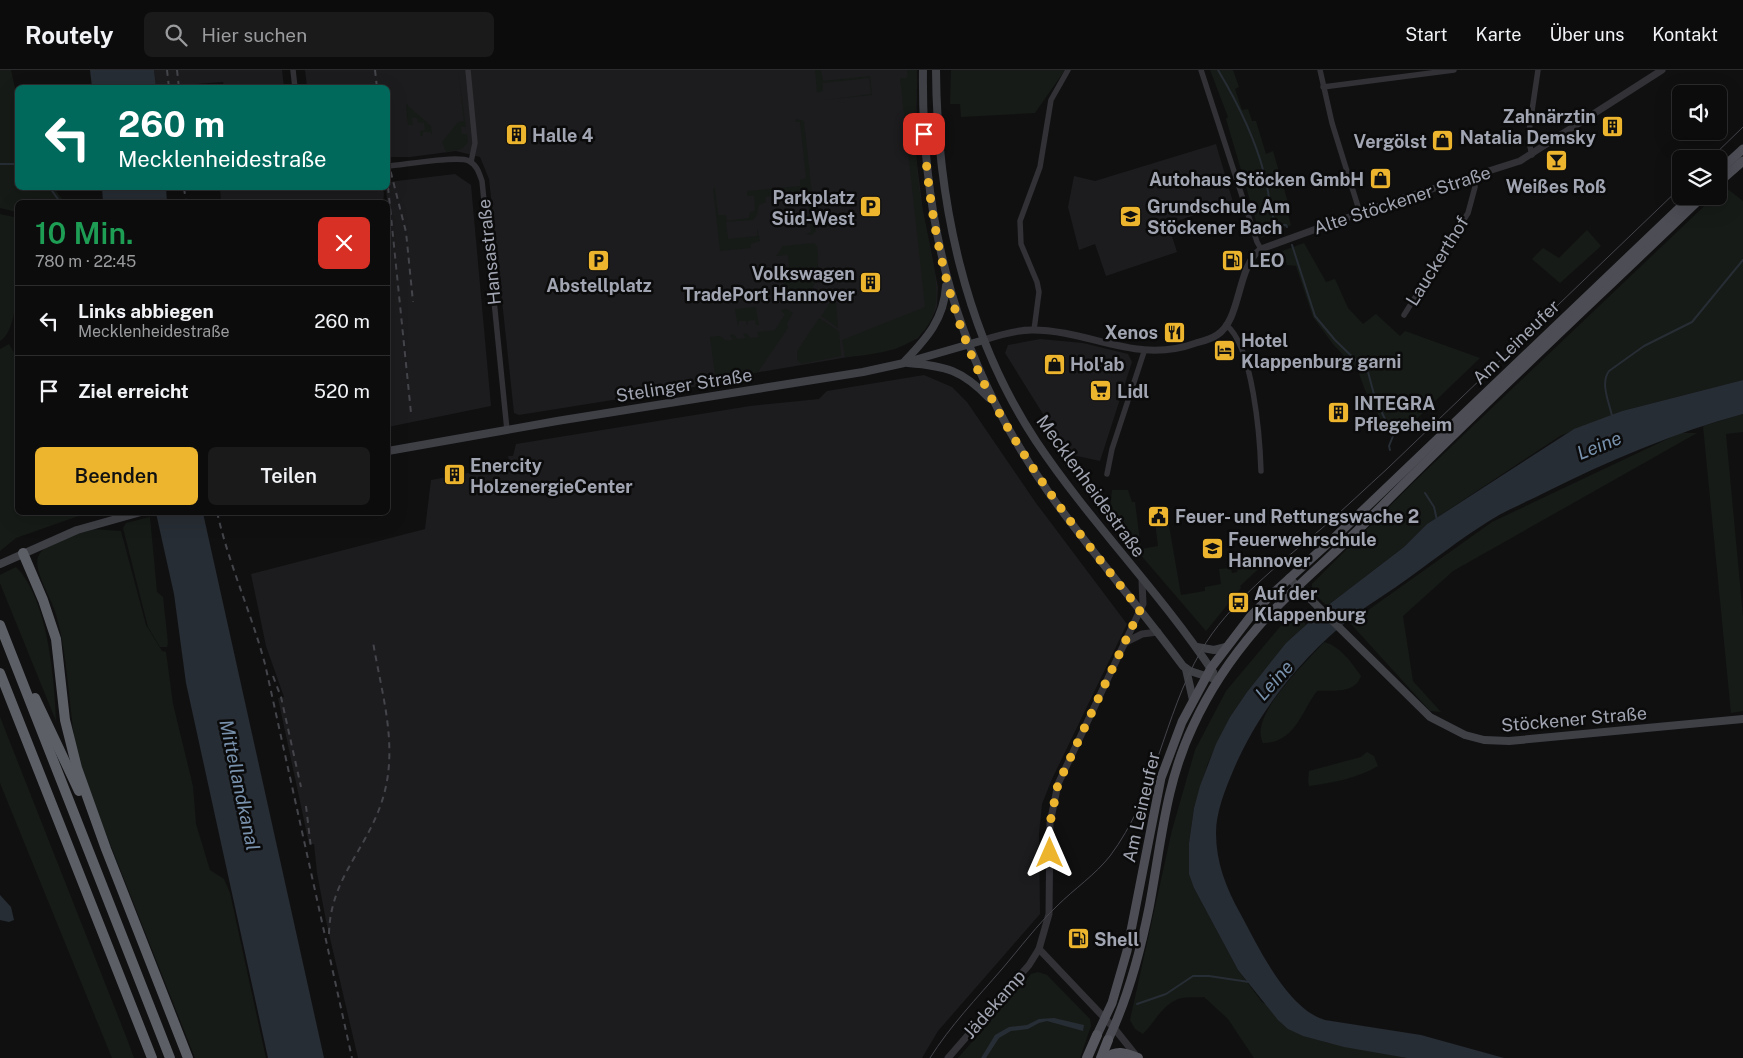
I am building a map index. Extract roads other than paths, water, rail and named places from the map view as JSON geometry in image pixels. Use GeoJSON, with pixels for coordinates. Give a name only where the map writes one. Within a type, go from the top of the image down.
{"type":"FeatureCollection","features":[{"type":"Feature","properties":{"kind":"highway"},"geometry":{"type":"LineString","coordinates":[[23,553],[43,600],[56,639],[70,745],[106,849],[188,1058]]}},
{"type":"Feature","properties":{"kind":"highway"},"geometry":{"type":"LineString","coordinates":[[0,624],[106,849]]}},
{"type":"Feature","properties":{"kind":"highway"},"geometry":{"type":"LineString","coordinates":[[0,624],[170,1058]]}},
{"type":"Feature","properties":{"kind":"highway"},"geometry":{"type":"LineString","coordinates":[[0,673],[152,1058]]}},
{"type":"Feature","properties":{"kind":"highway","name":"Am Leineufer"},"geometry":{"type":"LineString","coordinates":[[1087,1058],[1097,1035]]}},
{"type":"Feature","properties":{"kind":"highway","name":"Am Leineufer"},"geometry":{"type":"LineString","coordinates":[[1101,1058],[1108,1040]]}},
{"type":"Feature","properties":{"kind":"highway"},"geometry":{"type":"LineString","coordinates":[[1107,1058],[1116,1053],[1126,1053],[1138,1058]]}},
{"type":"Feature","properties":{"kind":"main road","name":"Mecklenheidestraße"},"geometry":{"type":"LineString","coordinates":[[923,70],[926,174],[932,214],[947,280],[967,344],[993,402],[1049,493],[1186,669]]}},
{"type":"Feature","properties":{"kind":"main road","name":"Mecklenheidestraße"},"geometry":{"type":"LineString","coordinates":[[936,70],[937,101],[948,210],[964,282],[984,340],[1007,391],[1035,440],[1142,581],[1197,648],[1218,680]]}},
{"type":"Feature","properties":{"kind":"main road"},"geometry":{"type":"LineString","coordinates":[[1727,164],[1743,149]]}},
{"type":"Feature","properties":{"kind":"main road"},"geometry":{"type":"LineString","coordinates":[[1727,175],[1743,161]]}},
{"type":"Feature","properties":{"kind":"main road","name":"Am Leineufer"},"geometry":{"type":"LineString","coordinates":[[1097,1035],[1105,1019],[1127,951],[1161,778],[1172,745],[1210,668],[1250,617],[1289,578],[1335,537],[1683,205]]}},
{"type":"Feature","properties":{"kind":"main road","name":"Am Leineufer"},"geometry":{"type":"LineString","coordinates":[[1108,1040],[1114,1028],[1139,952],[1149,907],[1164,812],[1172,782],[1192,726],[1218,680],[1258,627],[1297,587],[1694,205]]}},
{"type":"Feature","properties":{"kind":"main road"},"geometry":{"type":"LineString","coordinates":[[904,363],[934,329],[945,302],[947,280]]}},
{"type":"Feature","properties":{"kind":"main road","name":"Stelinger Straße"},"geometry":{"type":"LineString","coordinates":[[390,451],[863,372],[904,363],[984,340]]}},
{"type":"Feature","properties":{"kind":"main road"},"geometry":{"type":"LineString","coordinates":[[904,363],[936,366],[957,372],[972,381],[993,402]]}},
{"type":"Feature","properties":{"kind":"main road"},"geometry":{"type":"LineString","coordinates":[[0,564],[77,530],[132,515]]}},
{"type":"Feature","properties":{"kind":"main road","name":"Stöckener Straße"},"geometry":{"type":"LineString","coordinates":[[1289,578],[1430,717],[1465,735],[1484,740],[1510,741],[1743,719]]}},
{"type":"Feature","properties":{"kind":"main road"},"geometry":{"type":"LineString","coordinates":[[1197,648],[1214,650],[1226,646]]}},
{"type":"Feature","properties":{"kind":"main road"},"geometry":{"type":"LineString","coordinates":[[1186,669],[1218,680]]}},
{"type":"Feature","properties":{"kind":"main road"},"geometry":{"type":"LineString","coordinates":[[1186,669],[1193,700]]}},
{"type":"Feature","properties":{"kind":"street"},"geometry":{"type":"LineString","coordinates":[[293,70],[295,85]]}},
{"type":"Feature","properties":{"kind":"street"},"geometry":{"type":"LineString","coordinates":[[390,166],[458,159],[470,162],[475,143],[468,70]]}},
{"type":"Feature","properties":{"kind":"street"},"geometry":{"type":"LineString","coordinates":[[1034,330],[1039,292],[1037,282],[1021,244],[1020,221],[1040,167],[1051,100],[1068,70]]}},
{"type":"Feature","properties":{"kind":"street"},"geometry":{"type":"LineString","coordinates":[[984,340],[1034,330],[1079,336],[1144,352],[1163,351],[1191,345],[1216,336],[1226,325],[1250,262],[1262,249],[1257,242],[1201,70]]}},
{"type":"Feature","properties":{"kind":"street"},"geometry":{"type":"LineString","coordinates":[[1320,70],[1323,87],[1360,213]]}},
{"type":"Feature","properties":{"kind":"street"},"geometry":{"type":"LineString","coordinates":[[1323,87],[1454,70]]}},
{"type":"Feature","properties":{"kind":"street"},"geometry":{"type":"LineString","coordinates":[[1532,155],[1528,138],[1538,70]]}},
{"type":"Feature","properties":{"kind":"street","name":"Alte Stöckener Straße"},"geometry":{"type":"LineString","coordinates":[[1262,249],[1360,213],[1520,161],[1662,70]]}},
{"type":"Feature","properties":{"kind":"street","name":"Hansastraße"},"geometry":{"type":"LineString","coordinates":[[470,162],[478,170],[482,180],[507,430]]}},
{"type":"Feature","properties":{"kind":"street","name":"Lauckerthof"},"geometry":{"type":"LineString","coordinates":[[1404,315],[1468,213],[1475,186],[1472,177]]}},
{"type":"Feature","properties":{"kind":"street"},"geometry":{"type":"LineString","coordinates":[[1226,325],[1235,334],[1251,381],[1258,428],[1261,471]]}},
{"type":"Feature","properties":{"kind":"street"},"geometry":{"type":"LineString","coordinates":[[1107,474],[1112,449],[1144,352]]}},
{"type":"Feature","properties":{"kind":"street","name":"Jädekamp"},"geometry":{"type":"LineString","coordinates":[[948,1058],[1029,965],[1039,949],[1050,907],[1050,823],[1058,784],[1140,610],[1144,598],[1142,581]]}},
{"type":"Feature","properties":{"kind":"street"},"geometry":{"type":"LineString","coordinates":[[1124,643],[1142,634],[1158,632]]}},
{"type":"Feature","properties":{"kind":"street"},"geometry":{"type":"LineString","coordinates":[[1039,949],[1114,1028],[1138,1058]]}},
{"type":"Feature","properties":{"kind":"water"},"geometry":{"type":"Polygon","coordinates":[[[90,70],[154,70],[156,85],[92,85],[90,70]]]}},
{"type":"Feature","properties":{"kind":"water"},"geometry":{"type":"Polygon","coordinates":[[[102,190],[166,190],[167,200],[103,200],[102,190]]]}},
{"type":"Feature","properties":{"kind":"water","name":"Leine"},"geometry":{"type":"Polygon","coordinates":[[[1743,380],[1743,414],[1691,430],[1617,459],[1507,511],[1466,536],[1352,617],[1299,667],[1268,706],[1243,749],[1224,793],[1216,825],[1216,844],[1226,884],[1235,904],[1275,975],[1298,1003],[1311,1014],[1325,1020],[1421,1035],[1504,1058],[1407,1058],[1344,1047],[1303,1036],[1288,1029],[1278,1020],[1238,970],[1194,888],[1189,874],[1189,843],[1194,808],[1200,786],[1216,744],[1230,717],[1247,692],[1286,643],[1327,606],[1404,547],[1427,524],[1574,429],[1622,411],[1743,380]]]}},
{"type":"Feature","properties":{"kind":"water","name":"Mittellandkanal"},"geometry":{"type":"Polygon","coordinates":[[[156,515],[203,515],[324,1058],[268,1058],[186,683],[174,594],[156,515]]]}},
{"type":"Feature","properties":{"kind":"water"},"geometry":{"type":"Polygon","coordinates":[[[0,895],[11,907],[14,920],[9,922],[0,920],[0,895]]]}},
{"type":"Feature","properties":{"kind":"water"},"geometry":{"type":"Polygon","coordinates":[[[1054,1018],[1084,1025],[1083,1031],[1047,1021],[1039,1023],[1028,1029],[1011,1031],[999,1038],[986,1058],[981,1058],[995,1035],[1009,1027],[1027,1025],[1039,1019],[1054,1018]]]}},
{"type":"Feature","properties":{"kind":"waterway"},"geometry":{"type":"LineString","coordinates":[[1218,70],[1232,94],[1256,147],[1266,179],[1276,225],[1286,225],[1287,227]]}},
{"type":"Feature","properties":{"kind":"waterway"},"geometry":{"type":"LineString","coordinates":[[0,164],[15,164]]}},
{"type":"Feature","properties":{"kind":"waterway"},"geometry":{"type":"LineString","coordinates":[[51,190],[59,200]]}},
{"type":"Feature","properties":{"kind":"waterway"},"geometry":{"type":"LineString","coordinates":[[1292,245],[1315,316],[1335,340],[1368,372],[1375,398],[1393,436],[1389,446],[1390,450]]}},
{"type":"Feature","properties":{"kind":"waterway"},"geometry":{"type":"LineString","coordinates":[[1612,416],[1605,387],[1606,376],[1609,371],[1644,346],[1692,322],[1743,260]]}},
{"type":"Feature","properties":{"kind":"waterway"},"geometry":{"type":"LineString","coordinates":[[1425,493],[1434,507],[1437,520]]}},
{"type":"Feature","properties":{"kind":"waterway"},"geometry":{"type":"LineString","coordinates":[[1137,1004],[1166,994],[1193,976],[1209,976],[1249,982]]}},
{"type":"Feature","properties":{"kind":"tram line"},"geometry":{"type":"LineString","coordinates":[[1719,150],[1743,127]]}},
{"type":"Feature","properties":{"kind":"tram line"},"geometry":{"type":"LineString","coordinates":[[930,1058],[955,1023],[1042,921],[1110,856],[1126,832],[1138,808],[1188,676],[1201,651],[1225,617],[1255,586],[1388,468],[1672,196]]}},
{"type":"Feature","properties":{"kind":"railway"},"geometry":{"type":"LineString","coordinates":[[167,70],[169,85]]}},
{"type":"Feature","properties":{"kind":"railway"},"geometry":{"type":"LineString","coordinates":[[177,70],[179,85]]}},
{"type":"Feature","properties":{"kind":"railway"},"geometry":{"type":"LineString","coordinates":[[375,70],[377,85]]}},
{"type":"Feature","properties":{"kind":"railway"},"geometry":{"type":"LineString","coordinates":[[390,169],[406,232],[413,302]]}},
{"type":"Feature","properties":{"kind":"railway"},"geometry":{"type":"LineString","coordinates":[[184,190],[186,200]]}},
{"type":"Feature","properties":{"kind":"railway"},"geometry":{"type":"LineString","coordinates":[[388,190],[389,200]]}},
{"type":"Feature","properties":{"kind":"railway"},"geometry":{"type":"LineString","coordinates":[[390,207],[411,413]]}},
{"type":"Feature","properties":{"kind":"railway"},"geometry":{"type":"LineString","coordinates":[[218,515],[265,664],[352,1058]]}},
{"type":"Feature","properties":{"kind":"railway"},"geometry":{"type":"LineString","coordinates":[[329,934],[335,898],[349,866],[374,821],[386,784],[389,764],[388,723],[373,642]]}},
{"type":"Feature","properties":{"kind":"railway"},"geometry":{"type":"LineString","coordinates":[[273,676],[281,697],[301,787]]}},
{"type":"Feature","properties":{"kind":"railway"},"geometry":{"type":"LineString","coordinates":[[306,806],[311,848]]}},
{"type":"Feature","properties":{"kind":"place","name":"Zahnärztin Natalia Demsky"},"geometry":{"type":"Point","coordinates":[1612,126]}},
{"type":"Feature","properties":{"kind":"place","name":"Halle 4"},"geometry":{"type":"Point","coordinates":[516,135]}},
{"type":"Feature","properties":{"kind":"place","name":"Vergölst"},"geometry":{"type":"Point","coordinates":[1443,141]}},
{"type":"Feature","properties":{"kind":"place","name":"Weißes Roß"},"geometry":{"type":"Point","coordinates":[1556,161]}},
{"type":"Feature","properties":{"kind":"place","name":"Autohaus Stöcken GmbH"},"geometry":{"type":"Point","coordinates":[1380,179]}},
{"type":"Feature","properties":{"kind":"place","name":"Parkplatz Süd-West"},"geometry":{"type":"Point","coordinates":[871,207]}},
{"type":"Feature","properties":{"kind":"place","name":"Grundschule Am Stöckener Bach"},"geometry":{"type":"Point","coordinates":[1131,216]}},
{"type":"Feature","properties":{"kind":"place","name":"Abstellplatz"},"geometry":{"type":"Point","coordinates":[599,260]}},
{"type":"Feature","properties":{"kind":"place","name":"LEO"},"geometry":{"type":"Point","coordinates":[1233,260]}},
{"type":"Feature","properties":{"kind":"place","name":"Volkswagen TradePort Hannover"},"geometry":{"type":"Point","coordinates":[871,283]}},
{"type":"Feature","properties":{"kind":"place","name":"Xenos"},"geometry":{"type":"Point","coordinates":[1174,332]}},
{"type":"Feature","properties":{"kind":"place","name":"Hotel Klappenburg garni"},"geometry":{"type":"Point","coordinates":[1225,350]}},
{"type":"Feature","properties":{"kind":"place","name":"Hol'ab"},"geometry":{"type":"Point","coordinates":[1054,364]}},
{"type":"Feature","properties":{"kind":"place","name":"Lidl"},"geometry":{"type":"Point","coordinates":[1101,391]}},
{"type":"Feature","properties":{"kind":"place","name":"INTEGRA Pflegeheim"},"geometry":{"type":"Point","coordinates":[1338,413]}},
{"type":"Feature","properties":{"kind":"place","name":"Enercity HolzenergieCenter"},"geometry":{"type":"Point","coordinates":[454,475]}},
{"type":"Feature","properties":{"kind":"place","name":"Feuer- und Rettungswache 2"},"geometry":{"type":"Point","coordinates":[1159,516]}},
{"type":"Feature","properties":{"kind":"place","name":"Feuerwehrschule Hannover"},"geometry":{"type":"Point","coordinates":[1212,549]}},
{"type":"Feature","properties":{"kind":"place","name":"Auf der Klappenburg"},"geometry":{"type":"Point","coordinates":[1238,603]}},
{"type":"Feature","properties":{"kind":"place","name":"Shell"},"geometry":{"type":"Point","coordinates":[1078,939]}}]}
